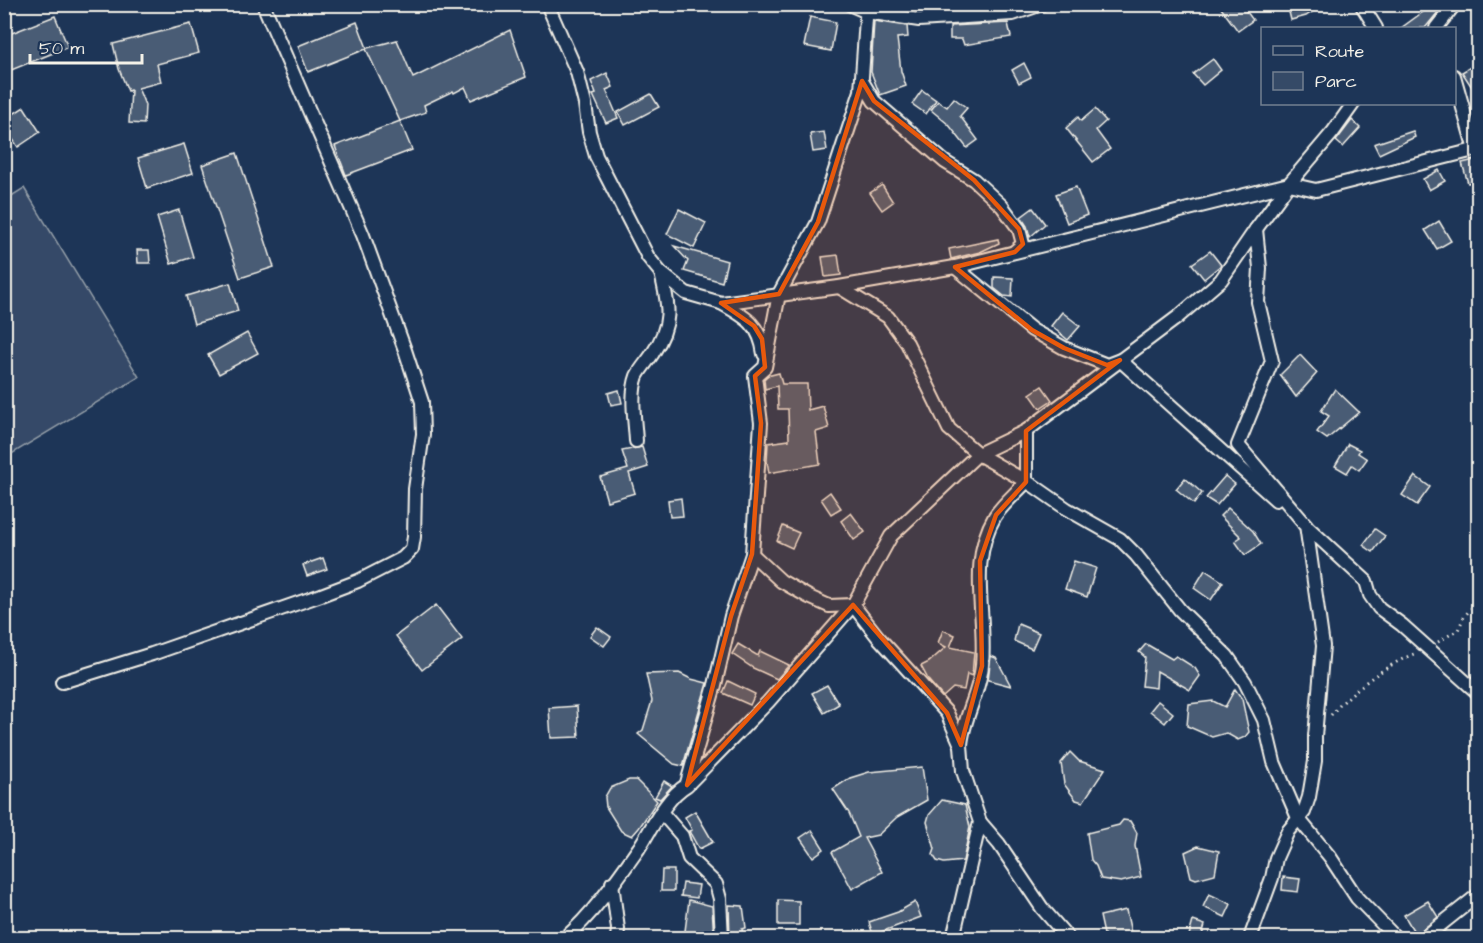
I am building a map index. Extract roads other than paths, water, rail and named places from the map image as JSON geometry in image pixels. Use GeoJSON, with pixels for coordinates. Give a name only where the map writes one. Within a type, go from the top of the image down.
{"type":"FeatureCollection","features":[{"type":"Feature","properties":{"kind":"street"},"geometry":{"type":"LineString","coordinates":[[62,682],[321,596],[376,572],[403,558],[412,549],[415,489],[423,434],[422,402],[363,235],[263,4]]}},
{"type":"Feature","properties":{"kind":"street"},"geometry":{"type":"LineString","coordinates":[[547,4],[577,72],[596,156],[648,257],[661,273],[686,293],[721,303],[741,315],[753,326],[762,339],[765,367]]}},
{"type":"Feature","properties":{"kind":"street"},"geometry":{"type":"LineString","coordinates":[[849,4],[919,20],[1013,14],[1042,4]]}},
{"type":"Feature","properties":{"kind":"street"},"geometry":{"type":"LineString","coordinates":[[1361,4],[1375,27]]}},
{"type":"Feature","properties":{"kind":"street"},"geometry":{"type":"LineString","coordinates":[[1442,26],[1455,4]]}},
{"type":"Feature","properties":{"kind":"street"},"geometry":{"type":"LineString","coordinates":[[687,785],[715,685],[730,616],[752,554],[761,423],[755,376],[765,367],[779,294],[818,222],[855,112],[862,81],[867,8]]}},
{"type":"Feature","properties":{"kind":"street"},"geometry":{"type":"LineString","coordinates":[[721,303],[839,287],[955,267],[1289,184],[1316,190],[1477,150],[1456,79]]}},
{"type":"Feature","properties":{"kind":"street"},"geometry":{"type":"LineString","coordinates":[[862,81],[874,101],[945,162],[974,180],[1002,206],[1019,229],[1023,244],[1015,252]]}},
{"type":"Feature","properties":{"kind":"street"},"geometry":{"type":"LineString","coordinates":[[565,939],[574,934],[640,846],[679,789],[687,785],[768,702],[853,605],[891,536],[978,454],[1026,431],[1178,317],[1221,280],[1289,184],[1333,132],[1352,105]]}},
{"type":"Feature","properties":{"kind":"street"},"geometry":{"type":"LineString","coordinates":[[1250,939],[1272,878],[1276,858],[1288,831],[1304,812],[1309,797],[1315,761],[1323,646],[1306,525],[1238,445],[1272,362],[1258,302],[1260,268],[1256,229]]}},
{"type":"Feature","properties":{"kind":"street"},"geometry":{"type":"LineString","coordinates":[[955,267],[1032,330],[1064,348],[1107,365],[1120,360]]}},
{"type":"Feature","properties":{"kind":"street"},"geometry":{"type":"LineString","coordinates":[[636,441],[634,389],[638,375],[665,331],[668,314],[669,306],[661,273]]}},
{"type":"Feature","properties":{"kind":"street"},"geometry":{"type":"LineString","coordinates":[[839,287],[888,316],[907,343],[949,429],[978,454],[1034,486],[1091,524],[1120,539],[1136,555],[1180,610],[1227,656],[1245,682],[1264,720],[1274,762],[1298,818],[1330,857],[1358,898],[1396,939]]}},
{"type":"Feature","properties":{"kind":"street"},"geometry":{"type":"LineString","coordinates":[[1120,360],[1366,581],[1370,595],[1379,608],[1429,648],[1479,693]]}},
{"type":"Feature","properties":{"kind":"street"},"geometry":{"type":"LineString","coordinates":[[961,745],[982,666],[982,632],[978,593],[980,561],[986,535],[996,515],[1026,483],[1026,431]]}},
{"type":"Feature","properties":{"kind":"street"},"geometry":{"type":"LineString","coordinates":[[752,554],[781,581],[809,597],[829,606],[853,605]]}},
{"type":"Feature","properties":{"kind":"street"},"geometry":{"type":"LineString","coordinates":[[853,605],[878,637],[947,713],[961,745],[963,771],[980,822],[999,844],[1042,909],[1068,939]]}},
{"type":"Feature","properties":{"kind":"street"},"geometry":{"type":"LineString","coordinates":[[661,813],[682,836],[690,858],[716,884],[720,899],[722,939]]}},
{"type":"Feature","properties":{"kind":"street"},"geometry":{"type":"LineString","coordinates":[[953,939],[980,822]]}},
{"type":"Feature","properties":{"kind":"street"},"geometry":{"type":"LineString","coordinates":[[612,883],[618,929],[617,939]]}},
{"type":"Feature","properties":{"kind":"street"},"geometry":{"type":"LineString","coordinates":[[1424,939],[1479,895]]}}]}
